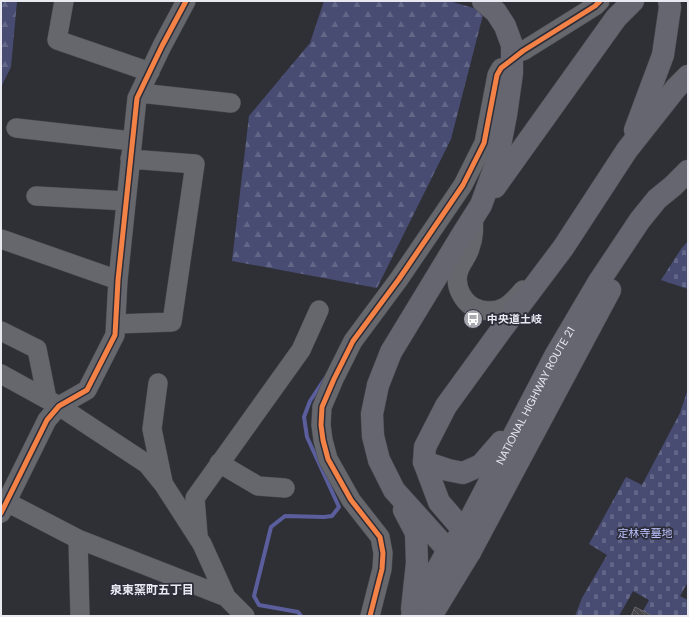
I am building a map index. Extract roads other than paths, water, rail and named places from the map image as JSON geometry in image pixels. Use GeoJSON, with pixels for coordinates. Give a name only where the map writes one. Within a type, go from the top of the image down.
{"type":"FeatureCollection","features":[{"type":"Feature","properties":{"kind":"highway"},"geometry":{"type":"LineString","coordinates":[[477,211],[497,161],[512,73],[512,45],[505,26],[496,12],[483,1]]}},
{"type":"Feature","properties":{"kind":"highway"},"geometry":{"type":"LineString","coordinates":[[412,616],[417,563],[416,533],[380,460],[373,436],[372,414],[378,385],[391,352],[477,211],[616,18],[634,1]]}},
{"type":"Feature","properties":{"kind":"highway"},"geometry":{"type":"LineString","coordinates":[[627,150],[663,55],[670,7],[669,1]]}},
{"type":"Feature","properties":{"kind":"highway"},"geometry":{"type":"LineString","coordinates":[[394,490],[448,550],[470,552],[464,531],[439,502],[424,462],[425,447],[446,406],[499,332],[563,248],[627,150],[676,88],[688,76]]}},
{"type":"Feature","properties":{"kind":"highway","name":"NATIONAL HIGHWAY ROUTE 21"},"geometry":{"type":"LineString","coordinates":[[412,616],[448,550],[464,531],[555,356],[598,283],[640,220],[657,199],[688,171]]}},
{"type":"Feature","properties":{"kind":"highway","name":"NATIONAL HIGHWAY ROUTE 21"},"geometry":{"type":"LineString","coordinates":[[431,616],[470,552],[612,286],[653,221],[667,202],[673,186]]}},
{"type":"Feature","properties":{"kind":"highway"},"geometry":{"type":"LineString","coordinates":[[424,462],[463,473],[481,465],[527,409]]}},
{"type":"Feature","properties":{"kind":"street"},"geometry":{"type":"LineString","coordinates":[[64,1],[57,40],[150,72]]}},
{"type":"Feature","properties":{"kind":"street"},"geometry":{"type":"LineString","coordinates":[[53,403],[88,390],[115,335],[118,280],[137,98],[186,1]]}},
{"type":"Feature","properties":{"kind":"street"},"geometry":{"type":"LineString","coordinates":[[523,51],[595,6],[600,1]]}},
{"type":"Feature","properties":{"kind":"street"},"geometry":{"type":"LineString","coordinates":[[370,616],[382,569],[380,537],[351,500],[328,459],[323,440],[322,407],[353,341],[399,279],[463,185],[484,143],[497,75],[502,68]]}},
{"type":"Feature","properties":{"kind":"street"},"geometry":{"type":"LineString","coordinates":[[140,93],[231,103]]}},
{"type":"Feature","properties":{"kind":"street"},"geometry":{"type":"LineString","coordinates":[[16,128],[195,164],[172,322],[116,324]]}},
{"type":"Feature","properties":{"kind":"street"},"geometry":{"type":"LineString","coordinates":[[36,196],[126,201]]}},
{"type":"Feature","properties":{"kind":"street"},"geometry":{"type":"LineString","coordinates":[[477,211],[470,250],[459,271],[457,280],[459,290],[471,305],[479,310],[489,312],[500,310],[509,305],[528,284],[543,274]]}},
{"type":"Feature","properties":{"kind":"street"},"geometry":{"type":"LineString","coordinates":[[1,239],[118,280]]}},
{"type":"Feature","properties":{"kind":"street"},"geometry":{"type":"LineString","coordinates":[[199,539],[195,498],[301,350],[319,310]]}},
{"type":"Feature","properties":{"kind":"street"},"geometry":{"type":"LineString","coordinates":[[1,331],[37,349],[53,403],[47,420],[3,504],[78,539],[226,597]]}},
{"type":"Feature","properties":{"kind":"street"},"geometry":{"type":"LineString","coordinates":[[1,374],[53,403],[146,464],[164,485],[199,539],[226,597],[245,616]]}},
{"type":"Feature","properties":{"kind":"street"},"geometry":{"type":"LineString","coordinates":[[158,383],[152,429],[164,485]]}},
{"type":"Feature","properties":{"kind":"street"},"geometry":{"type":"LineString","coordinates":[[220,463],[258,486],[285,488]]}},
{"type":"Feature","properties":{"kind":"street"},"geometry":{"type":"LineString","coordinates":[[78,539],[80,616]]}},
{"type":"Feature","properties":{"kind":"waterway"},"geometry":{"type":"LineString","coordinates":[[301,616],[298,612],[259,605],[254,596],[271,527],[285,516],[332,516],[339,507],[307,437],[304,417],[310,401],[326,377]]}},
{"type":"Feature","properties":{"kind":"place","name":"中央道土岐"},"geometry":{"type":"Point","coordinates":[473,319]}},
{"type":"Feature","properties":{"kind":"district","name":"泉東窯町五丁目"},"geometry":{"type":"Point","coordinates":[152,590]}},
{"type":"Feature","properties":{"kind":"park label","name":"定林寺墓地"},"geometry":{"type":"Point","coordinates":[645,533]}}]}
